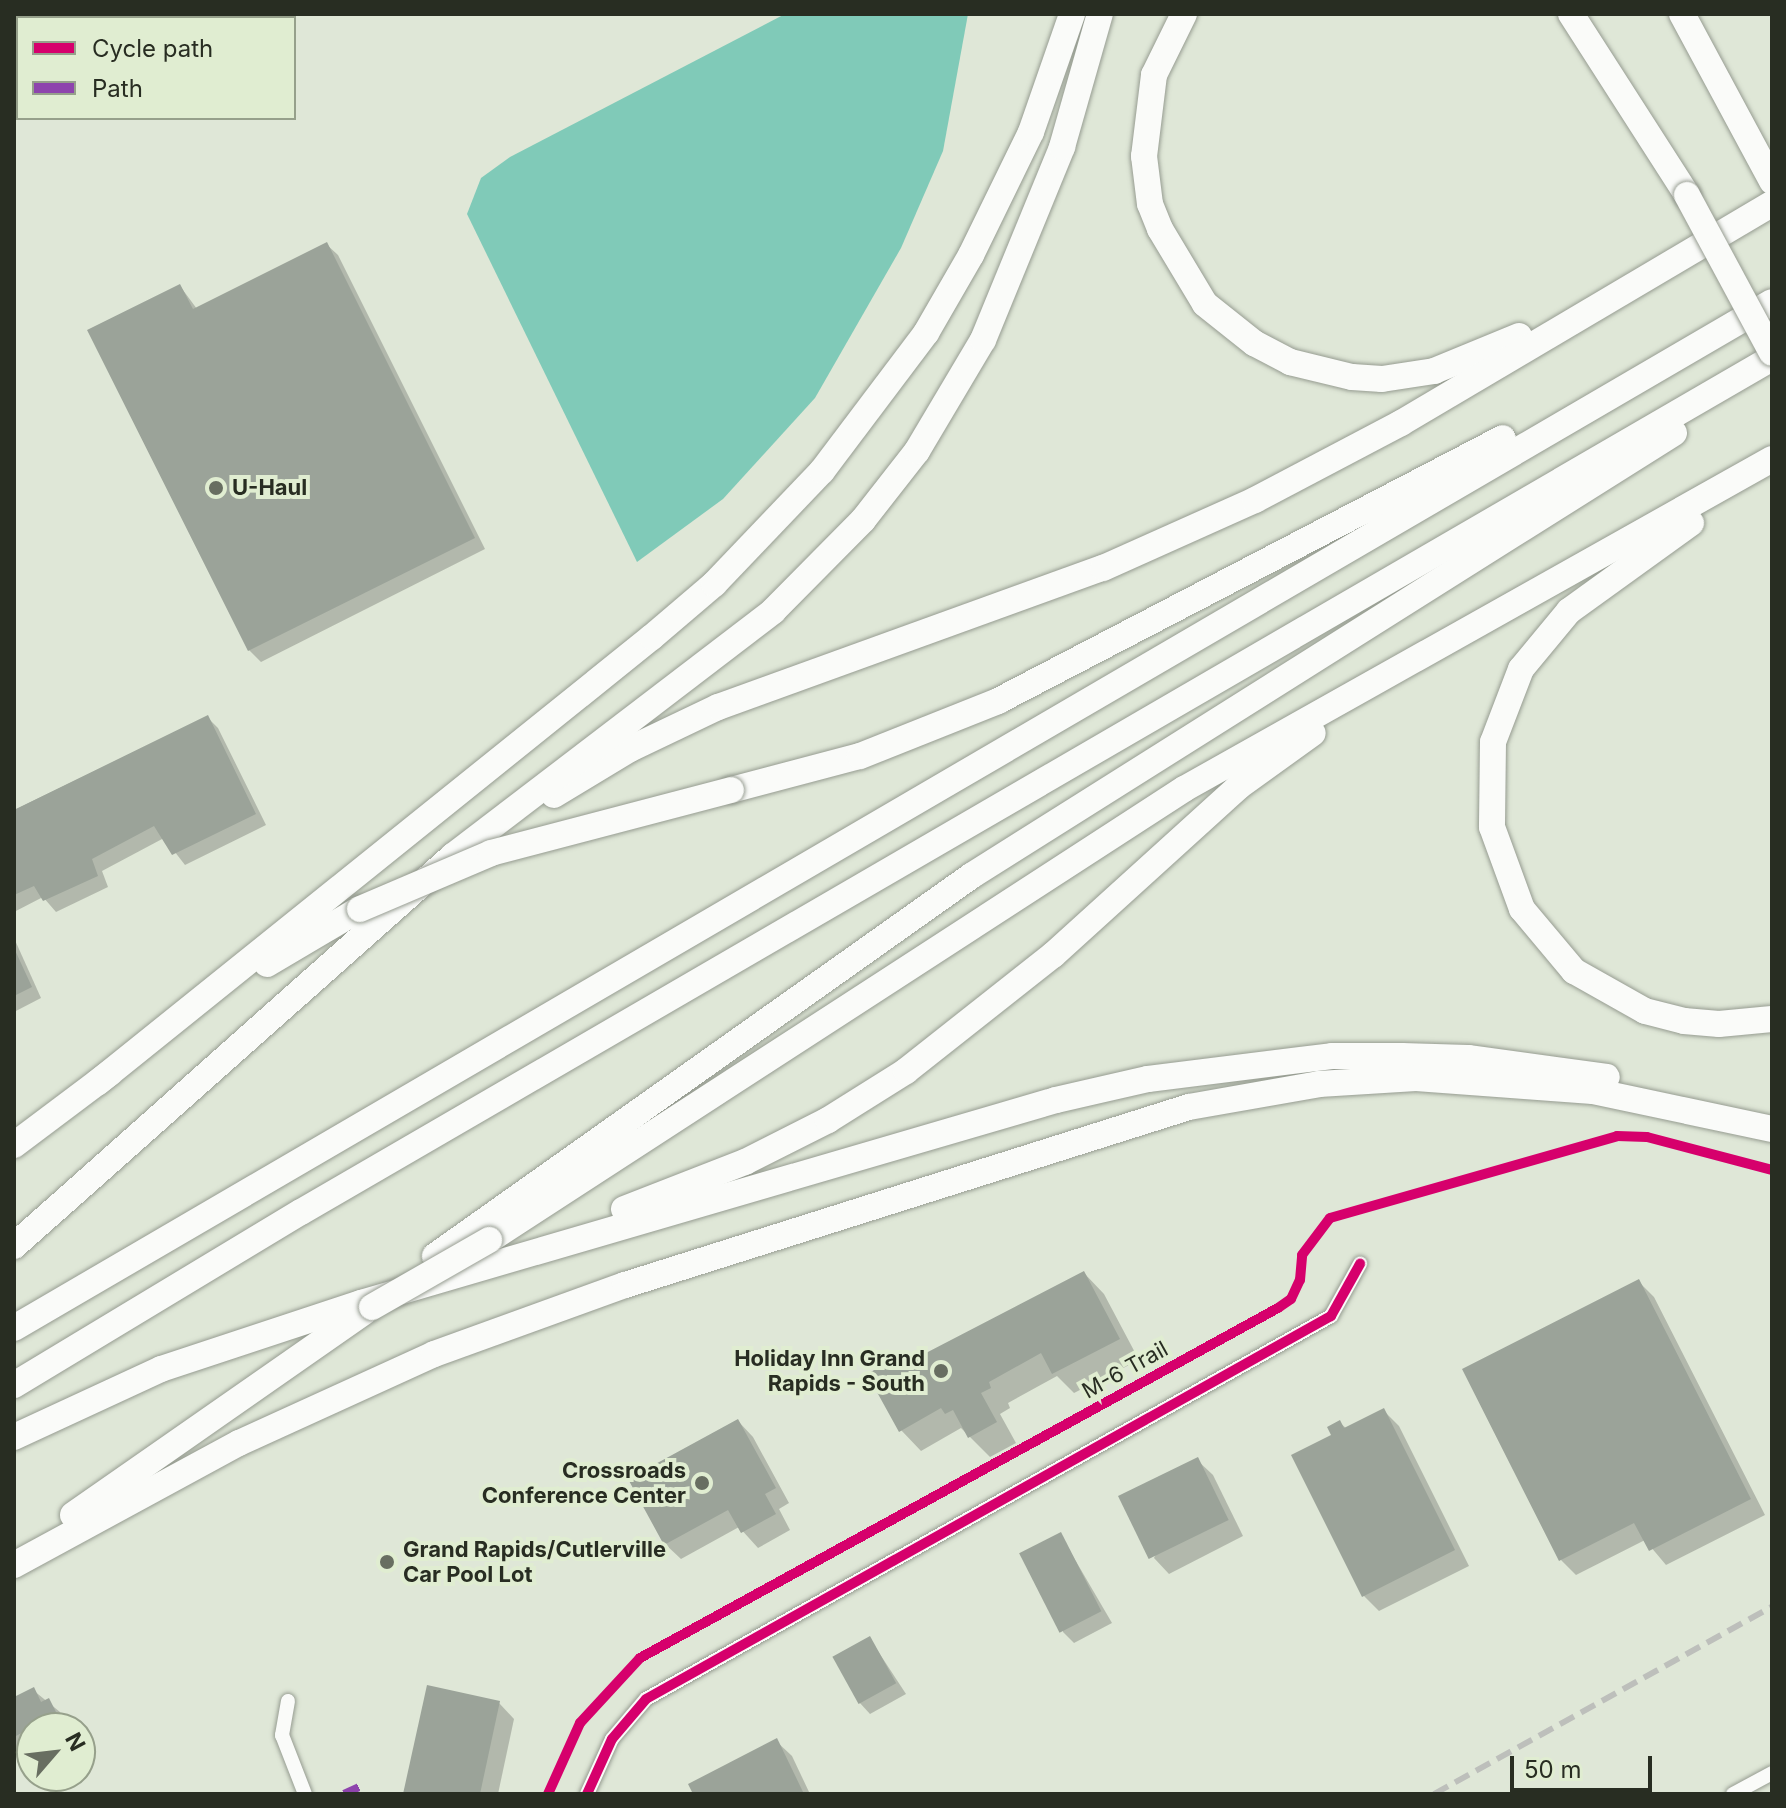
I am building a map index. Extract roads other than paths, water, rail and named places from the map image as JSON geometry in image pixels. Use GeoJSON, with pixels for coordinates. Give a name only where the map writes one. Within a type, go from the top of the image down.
{"type":"FeatureCollection","features":[{"type":"Feature","properties":{"kind":"highway"},"geometry":{"type":"LineString","coordinates":[[97,1083],[652,637],[714,584],[822,471],[926,333],[978,243],[1031,132],[1072,14]]}},
{"type":"Feature","properties":{"kind":"highway"},"geometry":{"type":"LineString","coordinates":[[14,1246],[370,915],[773,611],[884,494],[959,384],[1005,293],[1062,147],[1100,14]]}},
{"type":"Feature","properties":{"kind":"highway"},"geometry":{"type":"LineString","coordinates":[[1184,14],[1165,49],[1147,104],[1144,156],[1150,204],[1171,254],[1205,304],[1266,349],[1322,372],[1352,377],[1382,379],[1434,371],[1670,263]]}},
{"type":"Feature","properties":{"kind":"highway"},"geometry":{"type":"LineString","coordinates":[[1571,14],[1687,195]]}},
{"type":"Feature","properties":{"kind":"highway"},"geometry":{"type":"LineString","coordinates":[[14,1385],[301,1212],[1772,356],[1594,14]]}},
{"type":"Feature","properties":{"kind":"highway"},"geometry":{"type":"LineString","coordinates":[[1682,14],[1772,181]]}},
{"type":"Feature","properties":{"kind":"highway"},"geometry":{"type":"LineString","coordinates":[[370,915],[630,749],[746,696],[1103,568],[1255,500],[1401,423],[1772,204]]}},
{"type":"Feature","properties":{"kind":"highway"},"geometry":{"type":"LineString","coordinates":[[14,1328],[1772,302]]}},
{"type":"Feature","properties":{"kind":"highway"},"geometry":{"type":"LineString","coordinates":[[14,1145],[247,977],[506,849],[860,756],[998,701],[1718,332]]}},
{"type":"Feature","properties":{"kind":"highway"},"geometry":{"type":"LineString","coordinates":[[14,1555],[315,1345],[366,1305],[971,876],[1183,739],[1549,516],[1772,367]]}},
{"type":"Feature","properties":{"kind":"highway"},"geometry":{"type":"LineString","coordinates":[[366,1305],[489,1240],[1171,798],[1772,461]]}},
{"type":"Feature","properties":{"kind":"highway"},"geometry":{"type":"LineString","coordinates":[[1772,461],[1610,579],[1559,622],[1521,669],[1505,704],[1489,782],[1492,827],[1503,867],[1522,909],[1574,971],[1645,1011],[1684,1021],[1719,1024],[1772,1019]]}},
{"type":"Feature","properties":{"kind":"highway"},"geometry":{"type":"LineString","coordinates":[[366,1305],[675,1192],[828,1120],[967,1027],[1238,787],[1421,660]]}},
{"type":"Feature","properties":{"kind":"highway"},"geometry":{"type":"LineString","coordinates":[[14,1437],[161,1369],[366,1305],[1056,1100],[1237,1065],[1402,1056],[1543,1066],[1656,1087],[1772,1128]]}},
{"type":"Feature","properties":{"kind":"highway"},"geometry":{"type":"LineString","coordinates":[[14,1565],[239,1443],[434,1354],[625,1285],[1189,1107],[1319,1084],[1416,1078],[1593,1091],[1772,1128]]}},
{"type":"Feature","properties":{"kind":"street"},"geometry":{"type":"LineString","coordinates":[[587,1794],[612,1739],[646,1699],[1331,1316],[1360,1264]]}},
{"type":"Feature","properties":{"kind":"street"},"geometry":{"type":"LineString","coordinates":[[288,1701],[282,1735],[305,1794]]}},
{"type":"Feature","properties":{"kind":"street"},"geometry":{"type":"LineString","coordinates":[[1733,1794],[1772,1773]]}},
{"type":"Feature","properties":{"kind":"water"},"geometry":{"type":"Polygon","coordinates":[[[785,14],[968,14],[943,151],[901,248],[815,398],[723,499],[637,562],[467,214],[481,178],[510,157],[785,14]]]}},
{"type":"Feature","properties":{"kind":"railway"},"geometry":{"type":"LineString","coordinates":[[1434,1794],[1772,1607]]}},
{"type":"Feature","properties":{"kind":"place","name":"U-Haul"},"geometry":{"type":"Point","coordinates":[216,488]}},
{"type":"Feature","properties":{"kind":"place","name":"Holiday Inn Grand Rapids - South"},"geometry":{"type":"Point","coordinates":[941,1371]}},
{"type":"Feature","properties":{"kind":"place","name":"Crossroads Conference Center"},"geometry":{"type":"Point","coordinates":[702,1483]}},
{"type":"Feature","properties":{"kind":"place","name":"Grand Rapids/Cutlerville Car Pool Lot"},"geometry":{"type":"Point","coordinates":[387,1562]}}]}
